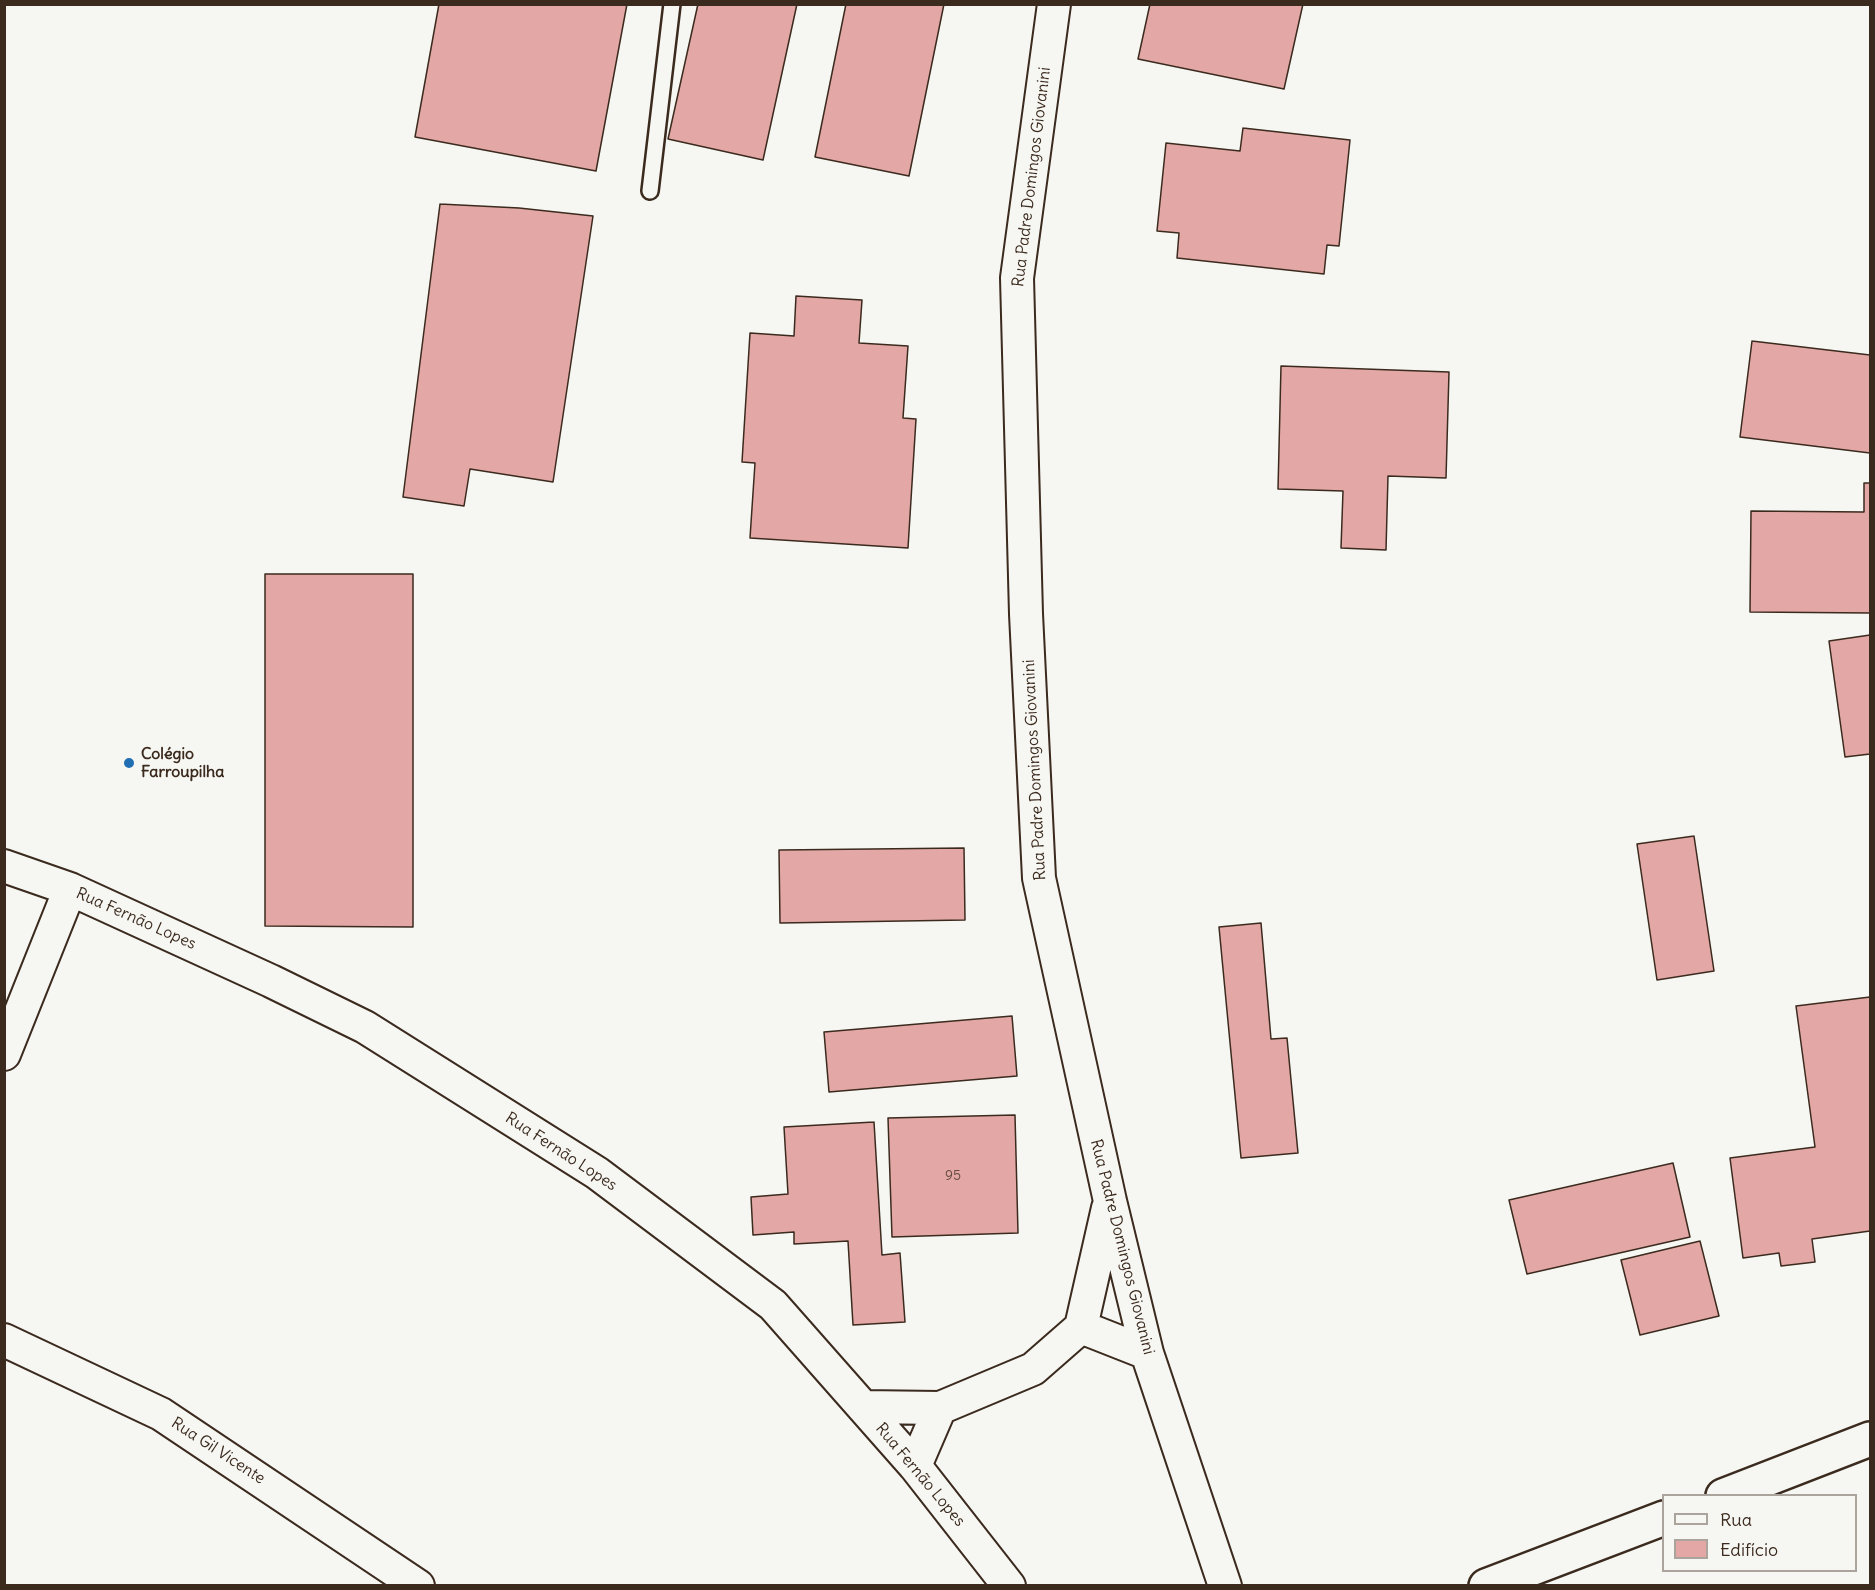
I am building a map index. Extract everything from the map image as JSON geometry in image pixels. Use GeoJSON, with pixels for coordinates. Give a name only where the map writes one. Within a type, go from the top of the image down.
{"type":"FeatureCollection","features":[{"type":"Feature","properties":{"kind":"main road"},"geometry":{"type":"LineString","coordinates":[[1728,1494],[1870,1439]]}},
{"type":"Feature","properties":{"kind":"main road"},"geometry":{"type":"LineString","coordinates":[[1486,1586],[1662,1519]]}},
{"type":"Feature","properties":{"kind":"street","name":"Rua Padre Domingos Giovanini"},"geometry":{"type":"LineString","coordinates":[[1054,4],[1017,278],[1029,660],[1039,878],[1110,1201],[1147,1353],[1225,1586]]}},
{"type":"Feature","properties":{"kind":"street","name":"Rua Fernão Lopes"},"geometry":{"type":"LineString","coordinates":[[4,866],[70,889],[260,976],[365,1028],[597,1173],[773,1305],[915,1466],[1009,1586]]}},
{"type":"Feature","properties":{"kind":"street"},"geometry":{"type":"LineString","coordinates":[[4,1054],[70,889]]}},
{"type":"Feature","properties":{"kind":"street"},"geometry":{"type":"LineString","coordinates":[[863,1407],[940,1408],[1033,1369],[1081,1327],[1110,1201]]}},
{"type":"Feature","properties":{"kind":"street"},"geometry":{"type":"LineString","coordinates":[[1081,1327],[1147,1353]]}},
{"type":"Feature","properties":{"kind":"street","name":"Rua Gil Vicente"},"geometry":{"type":"LineString","coordinates":[[4,1340],[161,1414],[418,1586]]}},
{"type":"Feature","properties":{"kind":"street"},"geometry":{"type":"LineString","coordinates":[[915,1466],[940,1408]]}},
{"type":"Feature","properties":{"kind":"lane"},"geometry":{"type":"LineString","coordinates":[[650,191],[672,4]]}},
{"type":"Feature","properties":{"kind":"building"},"geometry":{"type":"Polygon","coordinates":[[[439,4],[627,4],[596,171],[415,137],[439,4]]]}},
{"type":"Feature","properties":{"kind":"building"},"geometry":{"type":"Polygon","coordinates":[[[698,4],[797,4],[763,160],[668,139],[698,4]]]}},
{"type":"Feature","properties":{"kind":"building"},"geometry":{"type":"Polygon","coordinates":[[[846,4],[944,4],[909,176],[815,157],[846,4]]]}},
{"type":"Feature","properties":{"kind":"building"},"geometry":{"type":"Polygon","coordinates":[[[1150,4],[1303,4],[1284,89],[1138,59],[1150,4]]]}},
{"type":"Feature","properties":{"kind":"building"},"geometry":{"type":"Polygon","coordinates":[[[1243,128],[1350,140],[1339,246],[1327,245],[1324,274],[1177,258],[1179,233],[1157,231],[1166,143],[1240,151],[1243,128]]]}},
{"type":"Feature","properties":{"kind":"building"},"geometry":{"type":"Polygon","coordinates":[[[440,204],[519,208],[593,216],[553,482],[470,469],[464,506],[403,497],[440,204]]]}},
{"type":"Feature","properties":{"kind":"building"},"geometry":{"type":"Polygon","coordinates":[[[796,296],[862,300],[859,343],[908,346],[903,418],[916,419],[908,548],[750,538],[755,463],[742,462],[750,333],[794,336],[796,296]]]}},
{"type":"Feature","properties":{"kind":"building"},"geometry":{"type":"Polygon","coordinates":[[[1752,341],[1870,355],[1870,453],[1740,437],[1752,341]]]}},
{"type":"Feature","properties":{"kind":"building"},"geometry":{"type":"Polygon","coordinates":[[[1281,366],[1449,372],[1446,478],[1388,476],[1386,550],[1341,548],[1343,491],[1278,489],[1281,366]]]}},
{"type":"Feature","properties":{"kind":"building"},"geometry":{"type":"Polygon","coordinates":[[[1864,483],[1870,483],[1870,613],[1750,612],[1751,511],[1864,512],[1864,483]]]}},
{"type":"Feature","properties":{"kind":"building"},"geometry":{"type":"Polygon","coordinates":[[[265,574],[413,574],[413,927],[265,926],[265,574]]]}},
{"type":"Feature","properties":{"kind":"building"},"geometry":{"type":"Polygon","coordinates":[[[1870,635],[1870,754],[1845,757],[1829,641],[1870,635]]]}},
{"type":"Feature","properties":{"kind":"building"},"geometry":{"type":"Polygon","coordinates":[[[1694,836],[1714,971],[1657,980],[1637,844],[1694,836]]]}},
{"type":"Feature","properties":{"kind":"building"},"geometry":{"type":"Polygon","coordinates":[[[964,848],[965,920],[780,923],[779,850],[964,848]]]}},
{"type":"Feature","properties":{"kind":"building"},"geometry":{"type":"Polygon","coordinates":[[[1261,923],[1271,1039],[1287,1038],[1298,1153],[1241,1158],[1219,927],[1261,923]]]}},
{"type":"Feature","properties":{"kind":"building"},"geometry":{"type":"Polygon","coordinates":[[[1870,997],[1870,1231],[1812,1239],[1815,1262],[1781,1266],[1779,1253],[1743,1258],[1730,1158],[1815,1147],[1796,1006],[1870,997]]]}},
{"type":"Feature","properties":{"kind":"building"},"geometry":{"type":"Polygon","coordinates":[[[1012,1016],[1017,1076],[829,1092],[824,1032],[1012,1016]]]}},
{"type":"Feature","properties":{"kind":"building"},"geometry":{"type":"Polygon","coordinates":[[[1015,1115],[1018,1233],[892,1237],[888,1118],[1015,1115]]]}},
{"type":"Feature","properties":{"kind":"building"},"geometry":{"type":"Polygon","coordinates":[[[874,1122],[882,1255],[900,1253],[905,1322],[853,1325],[848,1241],[794,1244],[794,1232],[753,1235],[751,1197],[788,1194],[784,1127],[874,1122]]]}},
{"type":"Feature","properties":{"kind":"building"},"geometry":{"type":"Polygon","coordinates":[[[1673,1163],[1690,1237],[1527,1274],[1509,1200],[1673,1163]]]}},
{"type":"Feature","properties":{"kind":"building"},"geometry":{"type":"Polygon","coordinates":[[[1700,1241],[1719,1316],[1640,1335],[1621,1260],[1700,1241]]]}},
{"type":"Feature","properties":{"kind":"place","name":"Colégio Farroupilha"},"geometry":{"type":"Point","coordinates":[129,763]}}]}
